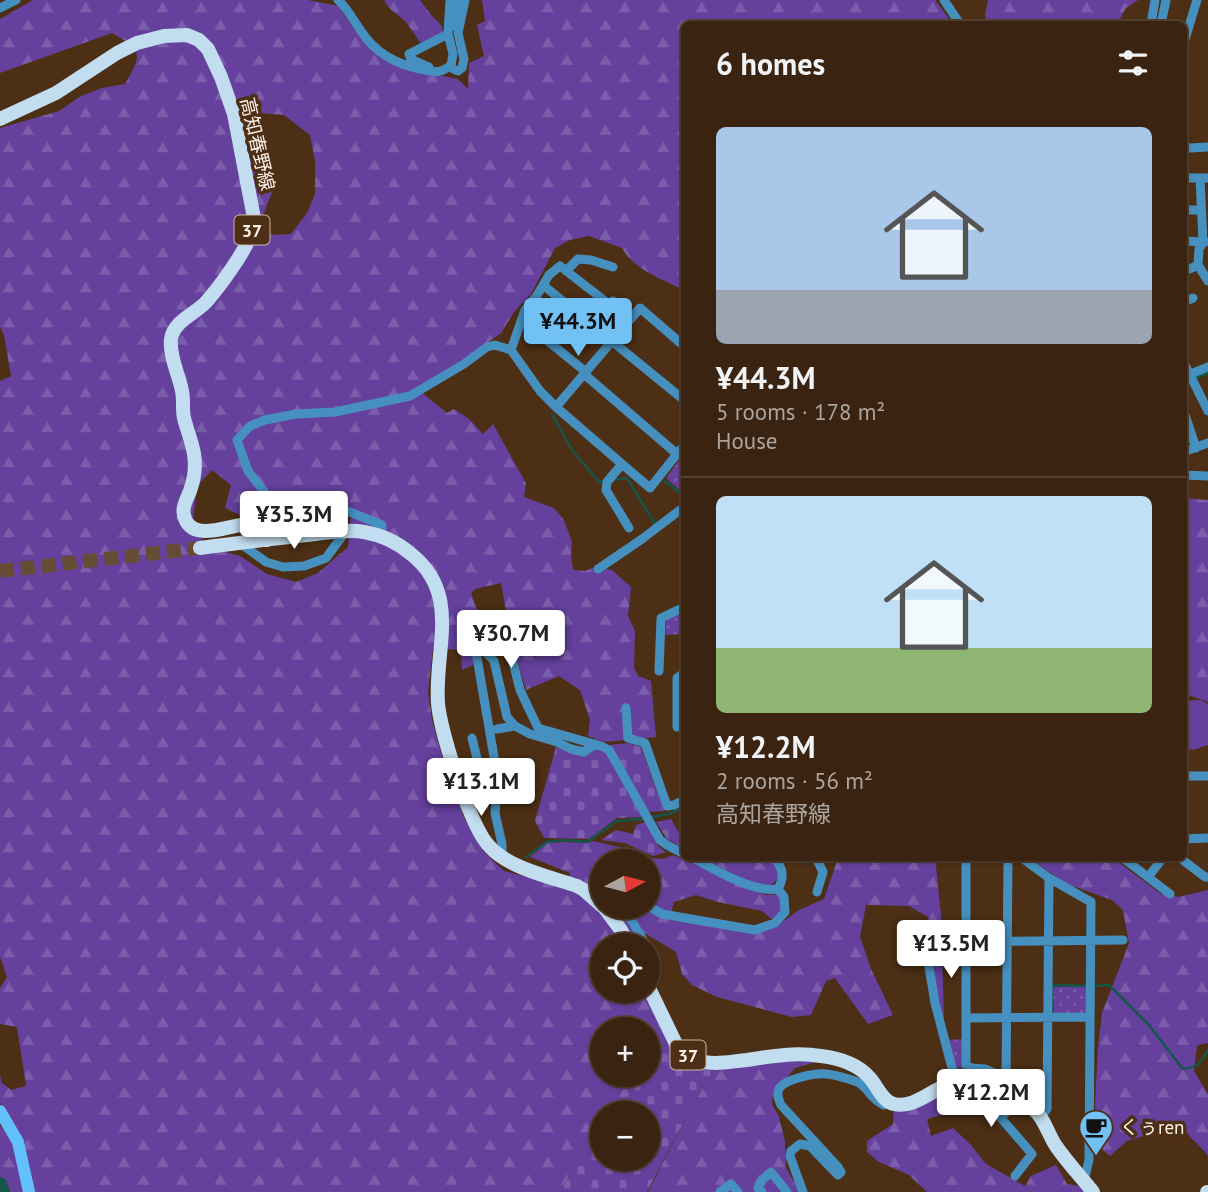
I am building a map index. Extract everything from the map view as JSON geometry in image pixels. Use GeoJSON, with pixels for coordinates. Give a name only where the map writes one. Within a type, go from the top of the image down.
{"type":"FeatureCollection","features":[{"type":"Feature","properties":{"kind":"main road","name":"高知春野線"},"geometry":{"type":"LineString","coordinates":[[0,119],[56,93],[137,43],[164,36],[187,35],[199,40],[208,49],[234,114],[254,218],[251,234],[242,253],[206,302],[175,328],[171,338],[184,416],[194,455],[195,471],[184,503],[184,514],[187,524],[207,532],[254,523],[263,526],[267,540]]}},
{"type":"Feature","properties":{"kind":"main road"},"geometry":{"type":"LineString","coordinates":[[200,548],[346,531],[366,532],[398,543],[424,565],[436,585],[443,622],[437,702],[439,718],[480,835],[490,848],[502,857],[577,886],[590,895]]}},
{"type":"Feature","properties":{"kind":"main road","name":"37"},"geometry":{"type":"LineString","coordinates":[[656,1003],[677,1046],[694,1058],[719,1063],[795,1054],[835,1058],[870,1077],[888,1103]]}},
{"type":"Feature","properties":{"kind":"main road"},"geometry":{"type":"LineString","coordinates":[[888,1103],[912,1103],[948,1083],[964,1080],[1001,1083],[1041,1117],[1056,1146],[1088,1186]]}},
{"type":"Feature","properties":{"kind":"street"},"geometry":{"type":"LineString","coordinates":[[0,8],[16,0]]}},
{"type":"Feature","properties":{"kind":"street"},"geometry":{"type":"LineString","coordinates":[[338,0],[347,8],[362,34],[383,55],[404,65],[436,73],[451,65],[453,54],[448,32],[450,0]]}},
{"type":"Feature","properties":{"kind":"street"},"geometry":{"type":"LineString","coordinates":[[458,0],[453,24],[448,32],[410,54],[411,59],[445,69],[458,71],[462,68],[464,59],[458,33],[464,0]]}},
{"type":"Feature","properties":{"kind":"street"},"geometry":{"type":"LineString","coordinates":[[944,0],[958,21]]}},
{"type":"Feature","properties":{"kind":"street"},"geometry":{"type":"LineString","coordinates":[[1152,21],[1155,0]]}},
{"type":"Feature","properties":{"kind":"street"},"geometry":{"type":"LineString","coordinates":[[1162,21],[1166,0]]}},
{"type":"Feature","properties":{"kind":"street"},"geometry":{"type":"LineString","coordinates":[[1187,33],[1197,0]]}},
{"type":"Feature","properties":{"kind":"street"},"geometry":{"type":"LineString","coordinates":[[1187,147],[1208,147]]}},
{"type":"Feature","properties":{"kind":"street"},"geometry":{"type":"LineString","coordinates":[[1204,178],[1201,210],[1206,242]]}},
{"type":"Feature","properties":{"kind":"street"},"geometry":{"type":"LineString","coordinates":[[1187,210],[1201,210]]}},
{"type":"Feature","properties":{"kind":"street"},"geometry":{"type":"LineString","coordinates":[[1187,241],[1206,242]]}},
{"type":"Feature","properties":{"kind":"street"},"geometry":{"type":"LineString","coordinates":[[1206,242],[1199,249],[1198,265],[1208,281]]}},
{"type":"Feature","properties":{"kind":"street"},"geometry":{"type":"LineString","coordinates":[[566,271],[578,259],[612,267]]}},
{"type":"Feature","properties":{"kind":"street"},"geometry":{"type":"LineString","coordinates":[[1187,270],[1198,265]]}},
{"type":"Feature","properties":{"kind":"street"},"geometry":{"type":"LineString","coordinates":[[511,350],[525,310],[549,275],[560,266],[610,305],[613,301]]}},
{"type":"Feature","properties":{"kind":"street"},"geometry":{"type":"LineString","coordinates":[[543,285],[681,398]]}},
{"type":"Feature","properties":{"kind":"street"},"geometry":{"type":"LineString","coordinates":[[1187,300],[1193,298]]}},
{"type":"Feature","properties":{"kind":"street"},"geometry":{"type":"LineString","coordinates":[[556,407],[640,308],[681,343]]}},
{"type":"Feature","properties":{"kind":"street"},"geometry":{"type":"LineString","coordinates":[[522,320],[677,454]]}},
{"type":"Feature","properties":{"kind":"street"},"geometry":{"type":"LineString","coordinates":[[381,537],[382,525],[340,508],[289,503],[266,494],[248,471],[237,440],[250,426],[265,420],[296,414],[335,412],[410,396],[487,347],[495,345],[511,350],[540,391],[556,407],[650,488],[681,449]]}},
{"type":"Feature","properties":{"kind":"street"},"geometry":{"type":"LineString","coordinates":[[1208,367],[1189,378],[1208,411]]}},
{"type":"Feature","properties":{"kind":"street"},"geometry":{"type":"LineString","coordinates":[[1187,421],[1196,448]]}},
{"type":"Feature","properties":{"kind":"street"},"geometry":{"type":"LineString","coordinates":[[1187,451],[1208,443]]}},
{"type":"Feature","properties":{"kind":"street"},"geometry":{"type":"LineString","coordinates":[[622,464],[607,482],[606,490],[629,528]]}},
{"type":"Feature","properties":{"kind":"street"},"geometry":{"type":"LineString","coordinates":[[1187,475],[1208,476]]}},
{"type":"Feature","properties":{"kind":"street"},"geometry":{"type":"LineString","coordinates":[[598,569],[681,509]]}},
{"type":"Feature","properties":{"kind":"street"},"geometry":{"type":"LineString","coordinates":[[240,543],[266,562],[283,567],[304,566],[326,558],[346,531]]}},
{"type":"Feature","properties":{"kind":"street"},"geometry":{"type":"LineString","coordinates":[[659,671],[662,618],[681,608]]}},
{"type":"Feature","properties":{"kind":"street"},"geometry":{"type":"LineString","coordinates":[[502,857],[495,813],[498,779],[476,647],[477,638],[483,628],[493,625],[502,629],[508,642],[520,690],[538,728],[610,750],[660,840],[681,852]]}},
{"type":"Feature","properties":{"kind":"street"},"geometry":{"type":"LineString","coordinates":[[476,647],[485,651],[494,661],[507,717],[515,726],[530,734],[584,752],[595,744]]}},
{"type":"Feature","properties":{"kind":"street"},"geometry":{"type":"LineString","coordinates":[[677,727],[677,678],[681,675]]}},
{"type":"Feature","properties":{"kind":"street"},"geometry":{"type":"LineString","coordinates":[[626,708],[628,738],[645,743],[667,806],[681,802]]}},
{"type":"Feature","properties":{"kind":"street"},"geometry":{"type":"LineString","coordinates":[[496,729],[515,726]]}},
{"type":"Feature","properties":{"kind":"street"},"geometry":{"type":"LineString","coordinates":[[472,738],[482,779],[497,788]]}},
{"type":"Feature","properties":{"kind":"street"},"geometry":{"type":"LineString","coordinates":[[1187,776],[1208,776]]}},
{"type":"Feature","properties":{"kind":"street"},"geometry":{"type":"LineString","coordinates":[[1187,839],[1208,838]]}},
{"type":"Feature","properties":{"kind":"street"},"geometry":{"type":"LineString","coordinates":[[698,861],[764,890],[778,889]]}},
{"type":"Feature","properties":{"kind":"street"},"geometry":{"type":"LineString","coordinates":[[777,861],[783,874],[778,889]]}},
{"type":"Feature","properties":{"kind":"street"},"geometry":{"type":"LineString","coordinates":[[817,892],[823,872],[818,861]]}},
{"type":"Feature","properties":{"kind":"street"},"geometry":{"type":"LineString","coordinates":[[965,861],[966,1065],[985,1069],[1001,1083]]}},
{"type":"Feature","properties":{"kind":"street"},"geometry":{"type":"LineString","coordinates":[[1001,1083],[1006,1019],[1008,861]]}},
{"type":"Feature","properties":{"kind":"street"},"geometry":{"type":"LineString","coordinates":[[1026,861],[1049,878],[1091,902],[1088,1186]]}},
{"type":"Feature","properties":{"kind":"street"},"geometry":{"type":"LineString","coordinates":[[1127,861],[1170,894]]}},
{"type":"Feature","properties":{"kind":"street"},"geometry":{"type":"LineString","coordinates":[[1148,877],[1161,861]]}},
{"type":"Feature","properties":{"kind":"street"},"geometry":{"type":"LineString","coordinates":[[1184,861],[1208,877]]}},
{"type":"Feature","properties":{"kind":"street"},"geometry":{"type":"LineString","coordinates":[[1041,1117],[1047,1109],[1049,878]]}},
{"type":"Feature","properties":{"kind":"street"},"geometry":{"type":"LineString","coordinates":[[660,913],[755,930],[775,923],[785,912],[784,897],[778,889]]}},
{"type":"Feature","properties":{"kind":"street"},"geometry":{"type":"LineString","coordinates":[[967,942],[1123,940]]}},
{"type":"Feature","properties":{"kind":"street"},"geometry":{"type":"LineString","coordinates":[[927,955],[935,1003],[955,1073],[984,1075],[1001,1083]]}},
{"type":"Feature","properties":{"kind":"street"},"geometry":{"type":"LineString","coordinates":[[966,1018],[1090,1017]]}},
{"type":"Feature","properties":{"kind":"street"},"geometry":{"type":"LineString","coordinates":[[803,1192],[790,1156],[791,1151],[800,1144],[810,1146],[838,1175],[841,1172],[781,1105],[777,1097],[779,1088],[807,1076],[826,1074],[858,1083],[875,1101],[884,1105],[888,1103]]}},
{"type":"Feature","properties":{"kind":"street"},"geometry":{"type":"LineString","coordinates":[[1014,1176],[1032,1154],[1001,1118],[1019,1098]]}},
{"type":"Feature","properties":{"kind":"street"},"geometry":{"type":"LineString","coordinates":[[0,1111],[18,1142],[29,1192]]}},
{"type":"Feature","properties":{"kind":"street"},"geometry":{"type":"LineString","coordinates":[[762,1192],[758,1188],[759,1185],[771,1172],[787,1192]]}},
{"type":"Feature","properties":{"kind":"street"},"geometry":{"type":"LineString","coordinates":[[720,1192],[731,1184],[737,1192]]}},
{"type":"Feature","properties":{"kind":"green space"},"geometry":{"type":"Polygon","coordinates":[[[33,0],[308,0],[338,6],[361,39],[381,58],[403,68],[458,79],[468,89],[469,63],[484,56],[477,25],[485,21],[482,0],[935,0],[950,21],[681,21],[681,289],[641,268],[622,248],[589,236],[570,240],[555,248],[531,294],[514,312],[501,333],[464,360],[416,388],[447,413],[454,409],[469,419],[483,434],[493,424],[526,483],[524,497],[554,508],[564,520],[572,542],[573,570],[585,571],[595,567],[612,570],[631,587],[628,616],[635,631],[634,668],[638,676],[651,681],[656,737],[604,742],[588,736],[590,720],[580,690],[559,676],[526,690],[511,639],[501,583],[475,589],[471,593],[480,618],[473,665],[462,670],[461,650],[433,648],[428,692],[432,720],[463,816],[483,851],[504,871],[568,888],[570,873],[530,857],[547,843],[593,841],[627,849],[590,849],[590,919],[660,919],[660,859],[673,855],[681,861],[687,861],[766,895],[778,894],[782,912],[774,921],[762,911],[696,895],[674,902],[669,920],[706,925],[776,927],[799,910],[824,899],[837,861],[937,861],[944,1021],[936,1000],[928,917],[909,906],[866,905],[860,937],[871,969],[893,1015],[868,1024],[835,978],[826,981],[811,1015],[792,1017],[717,997],[692,985],[682,974],[676,952],[660,942],[660,933],[645,933],[638,929],[636,933],[590,933],[590,1003],[653,1003],[659,1017],[590,1017],[590,1087],[636,1087],[623,1101],[590,1101],[590,1139],[561,1192],[0,1192],[0,1125],[11,1141],[11,1120],[0,1103],[0,1072],[1,1082],[11,1090],[26,1086],[17,1027],[0,1024],[0,988],[7,977],[0,957],[0,381],[11,376],[4,335],[0,327],[0,128],[59,111],[81,96],[102,88],[125,84],[135,66],[136,54],[129,44],[112,33],[0,73],[0,19],[33,0]],[[260,113],[242,130],[240,155],[266,166],[273,190],[258,228],[274,235],[291,234],[307,213],[315,194],[315,160],[310,135],[284,115],[260,113]],[[212,470],[197,486],[192,531],[214,549],[240,556],[267,574],[296,582],[318,573],[348,547],[351,514],[337,521],[273,531],[225,508],[231,485],[212,470]]]}},
{"type":"Feature","properties":{"kind":"green space"},"geometry":{"type":"Polygon","coordinates":[[[384,0],[420,0],[442,26],[443,32],[422,45],[406,22],[389,8],[384,0]]]}},
{"type":"Feature","properties":{"kind":"green space"},"geometry":{"type":"Polygon","coordinates":[[[988,0],[1138,0],[1126,8],[1119,21],[986,21],[988,0]]]}},
{"type":"Feature","properties":{"kind":"green space"},"geometry":{"type":"Polygon","coordinates":[[[681,458],[681,491],[666,478],[681,458]]]}},
{"type":"Feature","properties":{"kind":"green space"},"geometry":{"type":"Polygon","coordinates":[[[1187,498],[1208,500],[1208,702],[1187,694],[1187,498]]]}},
{"type":"Feature","properties":{"kind":"green space"},"geometry":{"type":"Polygon","coordinates":[[[676,613],[681,614],[681,634],[665,635],[666,619],[676,613]]]}},
{"type":"Feature","properties":{"kind":"green space"},"geometry":{"type":"Polygon","coordinates":[[[1201,700],[1208,704],[1208,745],[1193,750],[1187,749],[1187,701],[1201,700]]]}},
{"type":"Feature","properties":{"kind":"green space"},"geometry":{"type":"Polygon","coordinates":[[[628,743],[641,747],[664,811],[649,812],[610,745],[628,743]]]}},
{"type":"Feature","properties":{"kind":"green space"},"geometry":{"type":"Polygon","coordinates":[[[556,747],[588,755],[596,748],[607,754],[643,817],[617,818],[589,839],[544,838],[535,821],[556,747]]]}},
{"type":"Feature","properties":{"kind":"green space"},"geometry":{"type":"Polygon","coordinates":[[[671,819],[681,833],[680,846],[667,839],[656,822],[671,819]]]}},
{"type":"Feature","properties":{"kind":"green space"},"geometry":{"type":"Polygon","coordinates":[[[646,822],[658,846],[666,852],[660,854],[660,849],[638,849],[625,843],[601,840],[616,830],[633,834],[636,825],[646,822]]]}},
{"type":"Feature","properties":{"kind":"green space"},"geometry":{"type":"Polygon","coordinates":[[[708,861],[770,861],[779,876],[769,886],[748,881],[708,861]]]}},
{"type":"Feature","properties":{"kind":"green space"},"geometry":{"type":"Polygon","coordinates":[[[1033,861],[1117,861],[1161,894],[1178,897],[1208,890],[1208,1043],[1197,1045],[1194,1071],[1208,1094],[1208,1156],[1187,1133],[1153,1133],[1127,1141],[1110,1156],[1097,1145],[1095,1104],[1102,1013],[1129,943],[1123,910],[1112,900],[1067,884],[1033,861]]]}},
{"type":"Feature","properties":{"kind":"green space"},"geometry":{"type":"Polygon","coordinates":[[[1053,987],[1086,987],[1086,1015],[1054,1015],[1053,987]]]}},
{"type":"Feature","properties":{"kind":"green space"},"geometry":{"type":"Polygon","coordinates":[[[660,1019],[667,1036],[660,1054],[660,1019]]]}},
{"type":"Feature","properties":{"kind":"green space"},"geometry":{"type":"Polygon","coordinates":[[[667,1036],[713,1070],[660,1167],[660,1101],[623,1101],[636,1087],[660,1087],[660,1054],[667,1036]]]}},
{"type":"Feature","properties":{"kind":"green space"},"geometry":{"type":"Polygon","coordinates":[[[964,1039],[965,1068],[956,1067],[949,1040],[964,1039]]]}},
{"type":"Feature","properties":{"kind":"green space"},"geometry":{"type":"Polygon","coordinates":[[[813,1058],[816,1062],[795,1068],[773,1093],[772,1104],[779,1117],[785,1141],[786,1168],[800,1192],[648,1192],[713,1070],[813,1058]]]}},
{"type":"Feature","properties":{"kind":"green space"},"geometry":{"type":"Polygon","coordinates":[[[939,1093],[945,1114],[927,1119],[931,1136],[953,1128],[986,1164],[1025,1186],[1031,1176],[1056,1165],[1067,1184],[1079,1186],[1085,1192],[927,1192],[909,1175],[879,1162],[867,1152],[867,1141],[893,1124],[894,1108],[939,1093]]]}},
{"type":"Feature","properties":{"kind":"green space"},"geometry":{"type":"Polygon","coordinates":[[[590,1139],[590,1171],[658,1171],[647,1192],[561,1192],[590,1139]]]}},
{"type":"Feature","properties":{"kind":"waterway"},"geometry":{"type":"LineString","coordinates":[[1196,378],[1208,373]]}},
{"type":"Feature","properties":{"kind":"waterway"},"geometry":{"type":"LineString","coordinates":[[552,414],[572,450],[599,482],[604,481]]}},
{"type":"Feature","properties":{"kind":"waterway"},"geometry":{"type":"LineString","coordinates":[[614,480],[627,478],[655,524],[658,522]]}},
{"type":"Feature","properties":{"kind":"waterway"},"geometry":{"type":"LineString","coordinates":[[665,481],[681,494]]}},
{"type":"Feature","properties":{"kind":"waterway"},"geometry":{"type":"LineString","coordinates":[[526,857],[547,842],[587,842],[617,821],[669,814],[681,808]]}},
{"type":"Feature","properties":{"kind":"waterway"},"geometry":{"type":"LineString","coordinates":[[1052,1014],[1052,985],[1086,986]]}},
{"type":"Feature","properties":{"kind":"waterway"},"geometry":{"type":"LineString","coordinates":[[1095,986],[1109,985],[1148,1024],[1183,1069],[1199,1064],[1208,1050]]}},
{"type":"Feature","properties":{"kind":"waterway"},"geometry":{"type":"LineString","coordinates":[[0,1184],[3,1192]]}},
{"type":"Feature","properties":{"kind":"tunnel"},"geometry":{"type":"LineString","coordinates":[[0,571],[200,548]]}},
{"type":"Feature","properties":{"kind":"place","name":"くぅren"},"geometry":{"type":"Point","coordinates":[1096,1157]}}]}
